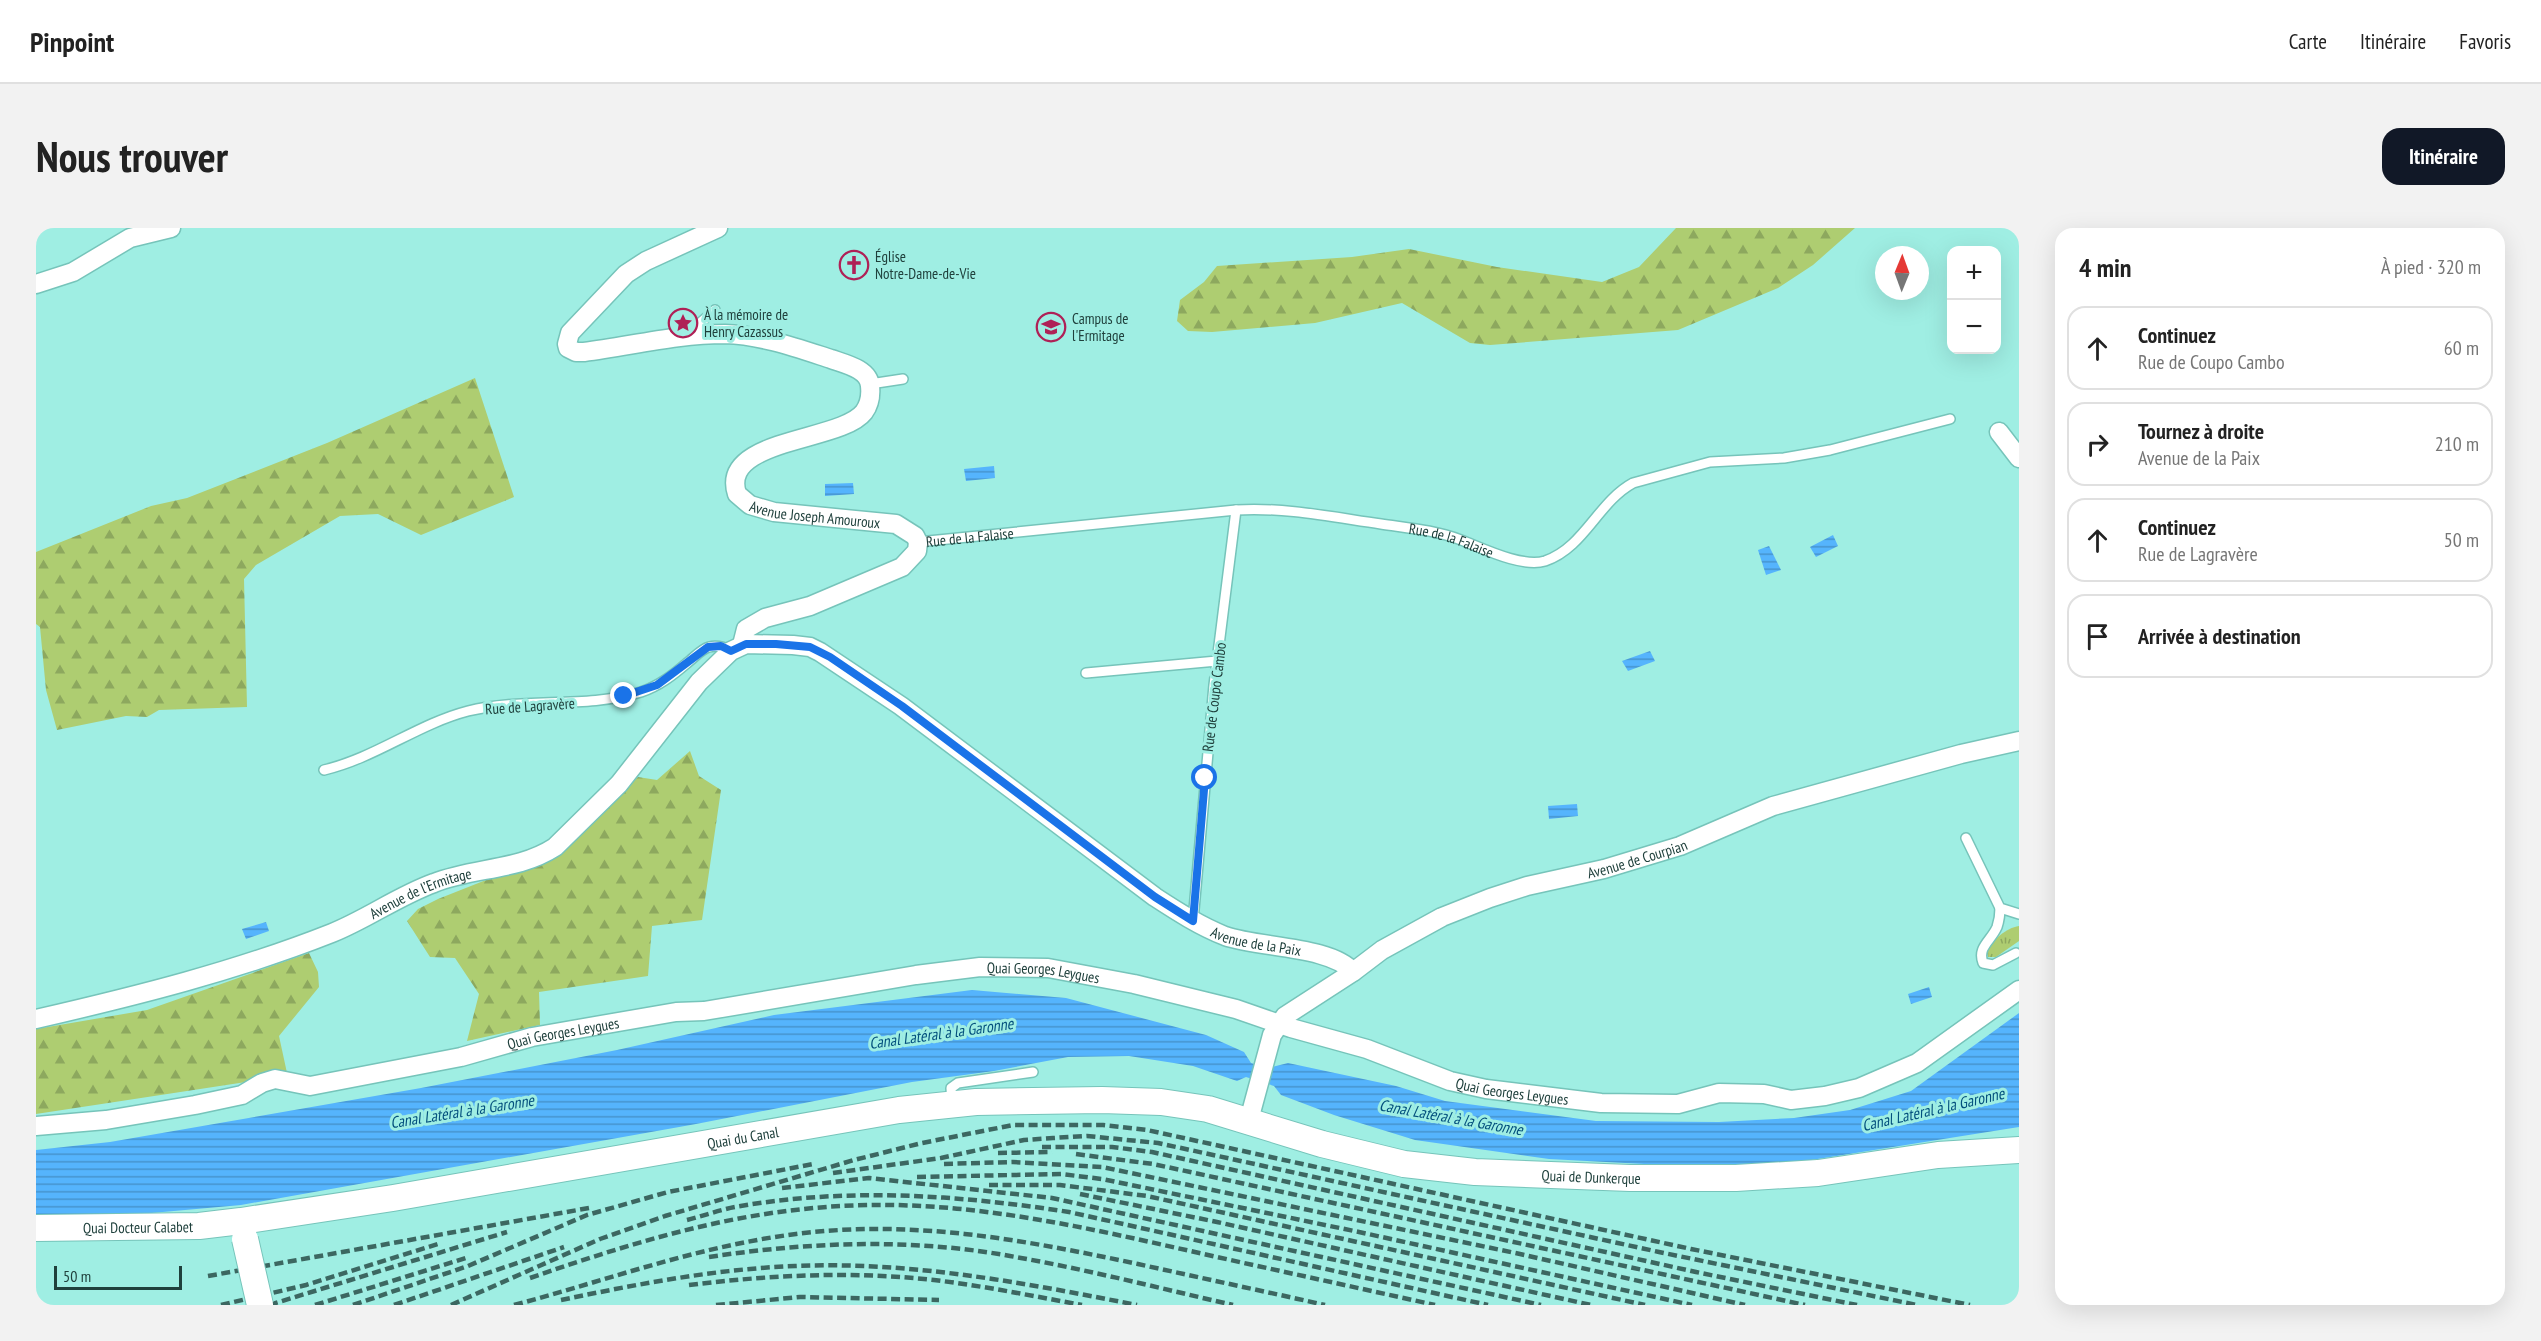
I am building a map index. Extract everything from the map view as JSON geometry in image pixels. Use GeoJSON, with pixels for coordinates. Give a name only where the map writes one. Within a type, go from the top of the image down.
{"type":"FeatureCollection","features":[{"type":"Feature","properties":{"kind":"street"},"geometry":{"type":"LineString","coordinates":[[36,284],[73,272],[130,238],[171,228]]}},
{"type":"Feature","properties":{"kind":"street"},"geometry":{"type":"LineString","coordinates":[[718,228],[646,261],[626,274],[570,333],[567,344],[571,351],[584,352],[652,340],[727,334],[800,348],[857,369],[867,377],[870,384]]}},
{"type":"Feature","properties":{"kind":"street","name":"Avenue Joseph Amouroux"},"geometry":{"type":"LineString","coordinates":[[870,384],[869,400],[863,413],[846,424],[753,456],[738,472],[735,488],[742,500],[758,508],[774,512],[896,524],[915,536],[918,542]]}},
{"type":"Feature","properties":{"kind":"street"},"geometry":{"type":"LineString","coordinates":[[1999,432],[2019,458]]}},
{"type":"Feature","properties":{"kind":"street"},"geometry":{"type":"LineString","coordinates":[[736,648],[746,629],[765,618],[810,606],[903,567],[917,551],[918,542]]}},
{"type":"Feature","properties":{"kind":"street","name":"Avenue de la Paix"},"geometry":{"type":"LineString","coordinates":[[736,648],[793,645],[810,647],[830,657],[902,706],[1155,897],[1193,921],[1226,936],[1341,961],[1353,972]]}},
{"type":"Feature","properties":{"kind":"street","name":"Avenue de l’Ermitage"},"geometry":{"type":"LineString","coordinates":[[36,1019],[118,1001],[254,962],[333,933],[435,882],[514,866],[544,854],[555,847],[619,784],[699,682],[736,648]]}},
{"type":"Feature","properties":{"kind":"street","name":"Avenue de Courpian"},"geometry":{"type":"LineString","coordinates":[[1275,1029],[1285,1016],[1353,972],[1382,950],[1442,917],[1490,898],[1536,883],[1604,869],[1680,846],[1773,806],[1802,797],[1961,754],[2019,741]]}},
{"type":"Feature","properties":{"kind":"street"},"geometry":{"type":"LineString","coordinates":[[1321,955],[1382,950]]}},
{"type":"Feature","properties":{"kind":"street","name":"Quai Georges Leygues"},"geometry":{"type":"LineString","coordinates":[[36,1126],[106,1119],[204,1103],[242,1095],[262,1083],[275,1079],[310,1086],[461,1057],[532,1037],[676,1012],[704,1011],[855,984],[980,967],[1048,968],[1095,975],[1236,1009],[1275,1029],[1366,1049],[1450,1081],[1486,1089],[1601,1103],[1678,1104],[1719,1093],[1764,1094],[1791,1100],[1825,1096],[1859,1088],[1889,1077],[1928,1056],[2019,990]]}},
{"type":"Feature","properties":{"kind":"street"},"geometry":{"type":"LineString","coordinates":[[1250,1114],[1275,1029]]}},
{"type":"Feature","properties":{"kind":"street","name":"Quai du Canal"},"geometry":{"type":"LineString","coordinates":[[243,1230],[296,1219],[302,1211],[393,1198],[898,1110],[952,1104],[1101,1100],[1161,1102],[1250,1114]]}},
{"type":"Feature","properties":{"kind":"street","name":"Quai de Dunkerque"},"geometry":{"type":"LineString","coordinates":[[1250,1114],[1361,1154],[1404,1164],[1475,1172],[1630,1178],[1736,1178],[1818,1173],[1938,1155],[2019,1150]]}},
{"type":"Feature","properties":{"kind":"street","name":"Quai de Dunkerque"},"geometry":{"type":"LineString","coordinates":[[1938,1155],[1978,1144],[2019,1139]]}},
{"type":"Feature","properties":{"kind":"street"},"geometry":{"type":"LineString","coordinates":[[36,1236],[243,1230],[350,1213],[393,1198]]}},
{"type":"Feature","properties":{"kind":"street","name":"Quai Docteur Calabet"},"geometry":{"type":"LineString","coordinates":[[36,1228],[199,1226],[243,1230]]}},
{"type":"Feature","properties":{"kind":"street"},"geometry":{"type":"LineString","coordinates":[[243,1230],[260,1305]]}},
{"type":"Feature","properties":{"kind":"lane"},"geometry":{"type":"LineString","coordinates":[[699,335],[699,324],[715,310]]}},
{"type":"Feature","properties":{"kind":"lane"},"geometry":{"type":"LineString","coordinates":[[870,384],[903,379]]}},
{"type":"Feature","properties":{"kind":"lane","name":"Rue de la Falaise"},"geometry":{"type":"LineString","coordinates":[[918,542],[1236,510],[1271,509],[1419,529],[1446,535],[1511,558],[1538,562],[1554,556],[1572,544],[1606,506],[1624,488],[1633,483],[1710,462],[1784,458],[1830,450],[1950,420]]}},
{"type":"Feature","properties":{"kind":"lane","name":"Rue de Coupo Cambo"},"geometry":{"type":"LineString","coordinates":[[1193,921],[1209,728],[1236,510]]}},
{"type":"Feature","properties":{"kind":"lane","name":"Rue de Lagravère"},"geometry":{"type":"LineString","coordinates":[[324,770],[360,759],[444,719],[469,711],[499,706],[590,701],[624,696],[657,685],[708,647],[736,648]]}},
{"type":"Feature","properties":{"kind":"lane"},"geometry":{"type":"LineString","coordinates":[[1086,673],[1217,661]]}},
{"type":"Feature","properties":{"kind":"lane"},"geometry":{"type":"LineString","coordinates":[[1966,838],[2000,908],[1997,927],[1985,944],[1983,963],[1993,965],[2018,954]]}},
{"type":"Feature","properties":{"kind":"lane"},"geometry":{"type":"LineString","coordinates":[[2000,908],[2019,914]]}},
{"type":"Feature","properties":{"kind":"lane"},"geometry":{"type":"LineString","coordinates":[[952,1104],[951,1088],[958,1083],[1033,1072]]}},
{"type":"Feature","properties":{"kind":"green space"},"geometry":{"type":"Polygon","coordinates":[[[1676,228],[1855,228],[1813,265],[1778,288],[1678,330],[1490,345],[1470,343],[1402,303],[1315,323],[1212,332],[1188,331],[1177,321],[1180,300],[1204,282],[1217,266],[1352,257],[1409,249],[1497,267],[1602,282],[1639,267],[1676,228]]]}},
{"type":"Feature","properties":{"kind":"green space"},"geometry":{"type":"Polygon","coordinates":[[[475,378],[514,497],[421,535],[378,514],[340,516],[256,565],[244,579],[247,707],[159,710],[147,717],[126,716],[57,730],[46,690],[40,627],[36,624],[36,552],[151,506],[187,498],[327,443],[475,378]]]}},
{"type":"Feature","properties":{"kind":"green space"},"geometry":{"type":"Polygon","coordinates":[[[690,751],[699,776],[721,790],[702,920],[652,926],[648,976],[539,992],[540,1025],[467,1041],[479,994],[455,958],[430,957],[407,921],[418,909],[438,899],[557,852],[638,777],[657,780],[690,751]]]}},
{"type":"Feature","properties":{"kind":"green space"},"geometry":{"type":"Polygon","coordinates":[[[2019,926],[2019,941],[1996,957],[1988,957],[1987,952],[1996,939],[2009,929],[2019,926]]]}},
{"type":"Feature","properties":{"kind":"green space"},"geometry":{"type":"Polygon","coordinates":[[[309,953],[318,972],[319,987],[279,1036],[287,1073],[246,1082],[36,1114],[36,1029],[147,1010],[309,953]]]}},
{"type":"Feature","properties":{"kind":"water"},"geometry":{"type":"Polygon","coordinates":[[[994,466],[995,478],[966,481],[964,469],[994,466]]]}},
{"type":"Feature","properties":{"kind":"water"},"geometry":{"type":"Polygon","coordinates":[[[853,483],[854,494],[825,496],[825,484],[853,483]]]}},
{"type":"Feature","properties":{"kind":"water"},"geometry":{"type":"Polygon","coordinates":[[[1833,535],[1838,546],[1816,557],[1810,547],[1833,535]]]}},
{"type":"Feature","properties":{"kind":"water"},"geometry":{"type":"Polygon","coordinates":[[[1769,546],[1781,570],[1766,575],[1758,550],[1769,546]]]}},
{"type":"Feature","properties":{"kind":"water"},"geometry":{"type":"Polygon","coordinates":[[[1650,651],[1655,661],[1628,671],[1622,661],[1650,651]]]}},
{"type":"Feature","properties":{"kind":"water"},"geometry":{"type":"Polygon","coordinates":[[[1577,804],[1578,816],[1549,819],[1548,806],[1577,804]]]}},
{"type":"Feature","properties":{"kind":"water"},"geometry":{"type":"Polygon","coordinates":[[[266,922],[269,931],[246,939],[242,929],[266,922]]]}},
{"type":"Feature","properties":{"kind":"water"},"geometry":{"type":"Polygon","coordinates":[[[1929,987],[1932,997],[1911,1004],[1908,994],[1929,987]]]}},
{"type":"Feature","properties":{"kind":"water","name":"Canal Latéral à la Garonne"},"geometry":{"type":"Polygon","coordinates":[[[972,990],[1066,998],[1206,1035],[1244,1052],[1251,1063],[1268,1068],[1288,1063],[1396,1086],[1445,1101],[1596,1121],[1719,1122],[1794,1118],[1850,1110],[1911,1091],[2019,1013],[2019,1127],[1786,1164],[1682,1166],[1549,1159],[1415,1140],[1334,1115],[1281,1095],[1274,1086],[1246,1077],[1237,1081],[1193,1066],[1129,1056],[1068,1057],[994,1071],[912,1082],[696,1124],[241,1205],[118,1216],[36,1217],[36,1150],[110,1142],[421,1088],[617,1050],[774,1015],[972,990]]]}},
{"type":"Feature","properties":{"kind":"railway"},"geometry":{"type":"LineString","coordinates":[[451,1305],[600,1239],[665,1216],[854,1160],[922,1143],[1013,1125],[1103,1125],[1147,1130],[1691,1249],[1970,1305]]}},
{"type":"Feature","properties":{"kind":"railway"},"geometry":{"type":"LineString","coordinates":[[833,1173],[941,1158],[1024,1140],[1087,1136],[1158,1143],[1659,1252],[1917,1305]]}},
{"type":"Feature","properties":{"kind":"railway"},"geometry":{"type":"LineString","coordinates":[[1042,1147],[1112,1147],[1152,1152],[1696,1272],[1857,1305]]}},
{"type":"Feature","properties":{"kind":"railway"},"geometry":{"type":"LineString","coordinates":[[998,1153],[1052,1152]]}},
{"type":"Feature","properties":{"kind":"railway"},"geometry":{"type":"LineString","coordinates":[[1076,1154],[1153,1164],[1805,1305]]}},
{"type":"Feature","properties":{"kind":"railway"},"geometry":{"type":"LineString","coordinates":[[944,1164],[1013,1162],[1102,1167],[1520,1254],[1745,1305]]}},
{"type":"Feature","properties":{"kind":"railway"},"geometry":{"type":"LineString","coordinates":[[353,1305],[468,1266],[587,1215],[668,1192],[813,1164]]}},
{"type":"Feature","properties":{"kind":"railway"},"geometry":{"type":"LineString","coordinates":[[917,1177],[1061,1174],[1102,1179],[1359,1232],[1692,1305]]}},
{"type":"Feature","properties":{"kind":"railway"},"geometry":{"type":"LineString","coordinates":[[782,1188],[869,1178],[1052,1198],[1541,1305]]}},
{"type":"Feature","properties":{"kind":"railway"},"geometry":{"type":"LineString","coordinates":[[989,1185],[1060,1185],[1147,1196],[1645,1305]]}},
{"type":"Feature","properties":{"kind":"railway"},"geometry":{"type":"LineString","coordinates":[[1080,1194],[1591,1305]]}},
{"type":"Feature","properties":{"kind":"railway"},"geometry":{"type":"LineString","coordinates":[[687,1220],[735,1207],[819,1197],[902,1196],[986,1201],[1069,1212],[1488,1305]]}},
{"type":"Feature","properties":{"kind":"railway"},"geometry":{"type":"LineString","coordinates":[[530,1278],[655,1238],[738,1219],[824,1207],[912,1206],[955,1208],[1040,1220],[1124,1236],[1435,1305]]}},
{"type":"Feature","properties":{"kind":"railway"},"geometry":{"type":"LineString","coordinates":[[208,1276],[589,1208]]}},
{"type":"Feature","properties":{"kind":"railway"},"geometry":{"type":"LineString","coordinates":[[514,1305],[689,1255],[760,1239],[840,1230],[883,1229],[968,1234],[1053,1247],[1325,1305]]}},
{"type":"Feature","properties":{"kind":"railway"},"geometry":{"type":"LineString","coordinates":[[269,1305],[507,1232]]}},
{"type":"Feature","properties":{"kind":"railway"},"geometry":{"type":"LineString","coordinates":[[221,1305],[306,1285],[438,1244]]}},
{"type":"Feature","properties":{"kind":"railway"},"geometry":{"type":"LineString","coordinates":[[709,1257],[822,1245],[935,1246],[1038,1261],[1233,1305]]}},
{"type":"Feature","properties":{"kind":"railway"},"geometry":{"type":"LineString","coordinates":[[394,1305],[564,1247]]}},
{"type":"Feature","properties":{"kind":"railway"},"geometry":{"type":"LineString","coordinates":[[315,1305],[466,1258]]}},
{"type":"Feature","properties":{"kind":"railway"},"geometry":{"type":"LineString","coordinates":[[561,1300],[707,1274],[765,1268],[838,1265],[967,1275],[1137,1305]]}},
{"type":"Feature","properties":{"kind":"railway"},"geometry":{"type":"LineString","coordinates":[[689,1285],[781,1277],[842,1275],[903,1277],[953,1282],[1082,1305]]}},
{"type":"Feature","properties":{"kind":"railway"},"geometry":{"type":"LineString","coordinates":[[716,1305],[800,1297],[939,1300]]}},
{"type":"Feature","properties":{"kind":"place","name":"Église Notre-Dame-de-Vie"},"geometry":{"type":"Point","coordinates":[854,265]}},
{"type":"Feature","properties":{"kind":"place","name":"À la mémoire de Henry Cazassus"},"geometry":{"type":"Point","coordinates":[683,323]}},
{"type":"Feature","properties":{"kind":"place","name":"Campus de l'Ermitage"},"geometry":{"type":"Point","coordinates":[1051,327]}},
{"type":"Feature","properties":{"kind":"route"},"geometry":{"type":"LineString","coordinates":[[624,696],[642,692],[657,685],[708,647],[721,646],[731,651],[742,645],[755,643],[810,647],[830,657],[902,706],[1155,897],[1193,921],[1205,778]]}}]}
